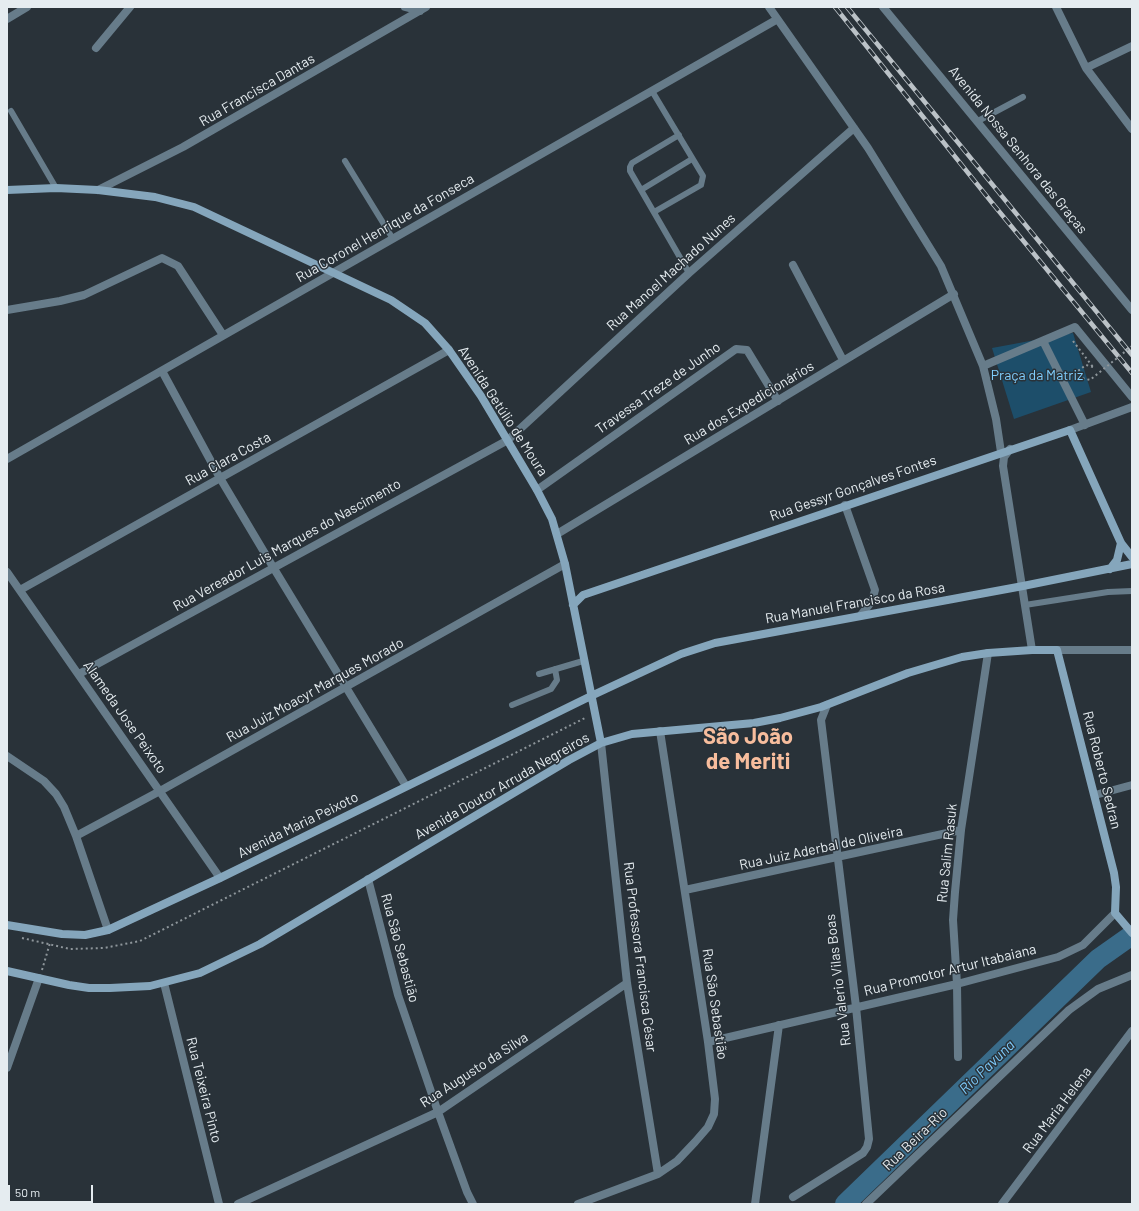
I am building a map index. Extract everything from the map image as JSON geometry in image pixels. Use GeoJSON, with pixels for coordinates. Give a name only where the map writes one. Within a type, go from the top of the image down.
{"type":"FeatureCollection","features":[{"type":"Feature","properties":{"kind":"main road","name":"Avenida Getúlio de Moura"},"geometry":{"type":"LineString","coordinates":[[7,190],[56,188],[98,190],[155,197],[194,207],[391,300],[425,323],[449,350],[481,396],[538,490],[557,534],[565,564],[583,661],[601,743]]}},
{"type":"Feature","properties":{"kind":"main road","name":"Rua Gessyr Gonçalves Fontes"},"geometry":{"type":"LineString","coordinates":[[573,605],[583,595],[1001,452],[1070,430]]}},
{"type":"Feature","properties":{"kind":"main road"},"geometry":{"type":"LineString","coordinates":[[1070,430],[1122,543],[1132,557]]}},
{"type":"Feature","properties":{"kind":"main road"},"geometry":{"type":"LineString","coordinates":[[1110,569],[1117,560],[1122,543]]}},
{"type":"Feature","properties":{"kind":"main road","name":"Rua Manuel Francisco da Rosa"},"geometry":{"type":"LineString","coordinates":[[591,696],[681,654],[715,643],[1023,586],[1132,564]]}},
{"type":"Feature","properties":{"kind":"main road"},"geometry":{"type":"LineString","coordinates":[[570,589],[583,595]]}},
{"type":"Feature","properties":{"kind":"main road","name":"Avenida Doutor Arruda Negreiros"},"geometry":{"type":"LineString","coordinates":[[7,971],[89,988],[136,987],[164,983],[200,973],[260,944],[569,760],[601,743],[632,734],[754,723],[780,718],[827,705],[908,673],[962,657],[988,653],[1057,650]]}},
{"type":"Feature","properties":{"kind":"main road","name":"Rua Roberto Sedran"},"geometry":{"type":"LineString","coordinates":[[1057,650],[1114,873],[1117,917]]}},
{"type":"Feature","properties":{"kind":"main road","name":"Avenida Maria Peixoto"},"geometry":{"type":"LineString","coordinates":[[7,925],[53,933],[85,935],[108,930],[220,878],[591,696]]}},
{"type":"Feature","properties":{"kind":"main road"},"geometry":{"type":"LineString","coordinates":[[1117,917],[1132,933]]}},
{"type":"Feature","properties":{"kind":"street"},"geometry":{"type":"LineString","coordinates":[[7,19],[27,7]]}},
{"type":"Feature","properties":{"kind":"street"},"geometry":{"type":"LineString","coordinates":[[96,48],[130,7]]}},
{"type":"Feature","properties":{"kind":"street"},"geometry":{"type":"LineString","coordinates":[[405,7],[423,9]]}},
{"type":"Feature","properties":{"kind":"street"},"geometry":{"type":"LineString","coordinates":[[768,7],[854,128],[916,225],[940,266],[954,294],[983,366],[996,418],[1001,452]]}},
{"type":"Feature","properties":{"kind":"street","name":"Avenida Nossa Senhora das Graças"},"geometry":{"type":"LineString","coordinates":[[883,7],[1132,310]]}},
{"type":"Feature","properties":{"kind":"street"},"geometry":{"type":"LineString","coordinates":[[1056,7],[1086,68],[1132,129]]}},
{"type":"Feature","properties":{"kind":"street","name":"Rua Francisca Dantas"},"geometry":{"type":"LineString","coordinates":[[98,190],[183,147],[423,9]]}},
{"type":"Feature","properties":{"kind":"street","name":"Rua Coronel Henrique da Fonseca"},"geometry":{"type":"LineString","coordinates":[[7,459],[776,20]]}},
{"type":"Feature","properties":{"kind":"street"},"geometry":{"type":"LineString","coordinates":[[1086,68],[1132,46]]}},
{"type":"Feature","properties":{"kind":"street","name":"Rua Manoel Machado Nunes"},"geometry":{"type":"LineString","coordinates":[[508,440],[689,273],[854,128]]}},
{"type":"Feature","properties":{"kind":"street"},"geometry":{"type":"LineString","coordinates":[[7,310],[60,301],[84,295],[162,258],[178,266],[223,335]]}},
{"type":"Feature","properties":{"kind":"street"},"geometry":{"type":"LineString","coordinates":[[792,265],[844,360]]}},
{"type":"Feature","properties":{"kind":"street","name":"Rua dos Expedicionários"},"geometry":{"type":"LineString","coordinates":[[557,534],[954,294]]}},
{"type":"Feature","properties":{"kind":"street"},"geometry":{"type":"LineString","coordinates":[[983,366],[1075,328],[1132,397]]}},
{"type":"Feature","properties":{"kind":"street"},"geometry":{"type":"LineString","coordinates":[[1043,341],[1084,425]]}},
{"type":"Feature","properties":{"kind":"street","name":"Travessa Treze de Junho"},"geometry":{"type":"LineString","coordinates":[[538,490],[736,349],[742,348],[747,350],[778,401]]}},
{"type":"Feature","properties":{"kind":"street","name":"Rua Clara Costa"},"geometry":{"type":"LineString","coordinates":[[20,590],[449,350]]}},
{"type":"Feature","properties":{"kind":"street"},"geometry":{"type":"LineString","coordinates":[[162,371],[220,478],[345,688],[406,786]]}},
{"type":"Feature","properties":{"kind":"street","name":"Rua Gessyr Gonçalves Fontes"},"geometry":{"type":"LineString","coordinates":[[1070,430],[1132,407]]}},
{"type":"Feature","properties":{"kind":"street","name":"Rua Vereador Luis Marques do Nascimento"},"geometry":{"type":"LineString","coordinates":[[79,674],[508,440]]}},
{"type":"Feature","properties":{"kind":"street"},"geometry":{"type":"LineString","coordinates":[[1010,449],[1004,457],[1002,466],[1023,586],[1032,650]]}},
{"type":"Feature","properties":{"kind":"street"},"geometry":{"type":"LineString","coordinates":[[845,505],[875,590],[872,601],[861,615]]}},
{"type":"Feature","properties":{"kind":"street","name":"Rua Juiz Moacyr Marques Morado"},"geometry":{"type":"LineString","coordinates":[[76,836],[160,791],[565,564]]}},
{"type":"Feature","properties":{"kind":"street","name":"Alameda Jose Peixoto"},"geometry":{"type":"LineString","coordinates":[[7,572],[220,878]]}},
{"type":"Feature","properties":{"kind":"street"},"geometry":{"type":"LineString","coordinates":[[1057,650],[1132,650]]}},
{"type":"Feature","properties":{"kind":"street","name":"Rua Salim Rasuk"},"geometry":{"type":"LineString","coordinates":[[958,1057],[957,984],[953,920],[961,830],[988,653]]}},
{"type":"Feature","properties":{"kind":"street","name":"Rua Valerio Vilas Boas"},"geometry":{"type":"LineString","coordinates":[[793,1197],[863,1153],[869,1139],[856,1007],[836,858],[821,720],[827,705]]}},
{"type":"Feature","properties":{"kind":"street"},"geometry":{"type":"LineString","coordinates":[[812,710],[821,720]]}},
{"type":"Feature","properties":{"kind":"street","name":"Rua São Sebastião"},"geometry":{"type":"LineString","coordinates":[[578,1204],[658,1174],[677,1161],[695,1142],[708,1127],[714,1114],[715,1099],[708,1042],[660,731]]}},
{"type":"Feature","properties":{"kind":"street","name":"Rua Professora Francisca César"},"geometry":{"type":"LineString","coordinates":[[601,743],[628,983],[658,1174]]}},
{"type":"Feature","properties":{"kind":"street"},"geometry":{"type":"LineString","coordinates":[[7,756],[44,781],[56,794],[64,807],[76,836],[108,930]]}},
{"type":"Feature","properties":{"kind":"street"},"geometry":{"type":"LineString","coordinates":[[1095,795],[1132,785]]}},
{"type":"Feature","properties":{"kind":"street","name":"Rua Juiz Aderbal de Oliveira"},"geometry":{"type":"LineString","coordinates":[[685,890],[961,830]]}},
{"type":"Feature","properties":{"kind":"street","name":"Rua São Sebastião"},"geometry":{"type":"LineString","coordinates":[[368,879],[398,995],[466,1192],[473,1204]]}},
{"type":"Feature","properties":{"kind":"street","name":"Rua Promotor Artur Itabaiana"},"geometry":{"type":"LineString","coordinates":[[708,1042],[957,984],[1072,952],[1083,945],[1117,917]]}},
{"type":"Feature","properties":{"kind":"street","name":"Rua Beira-Rio"},"geometry":{"type":"LineString","coordinates":[[866,1204],[1069,1010],[1098,989],[1132,976]]}},
{"type":"Feature","properties":{"kind":"street"},"geometry":{"type":"LineString","coordinates":[[7,1068],[10,1053],[39,978]]}},
{"type":"Feature","properties":{"kind":"street","name":"Rua Teixeira Pinto"},"geometry":{"type":"LineString","coordinates":[[164,983],[219,1204]]}},
{"type":"Feature","properties":{"kind":"street","name":"Rua Augusto da Silva"},"geometry":{"type":"LineString","coordinates":[[238,1204],[438,1112],[628,983]]}},
{"type":"Feature","properties":{"kind":"street"},"geometry":{"type":"LineString","coordinates":[[755,1204],[779,1025]]}},
{"type":"Feature","properties":{"kind":"street","name":"Rua Maria Helena"},"geometry":{"type":"LineString","coordinates":[[1002,1204],[1132,1031]]}},
{"type":"Feature","properties":{"kind":"lane"},"geometry":{"type":"LineString","coordinates":[[652,91],[703,176],[701,185],[654,212]]}},
{"type":"Feature","properties":{"kind":"lane"},"geometry":{"type":"LineString","coordinates":[[978,121],[1022,97]]}},
{"type":"Feature","properties":{"kind":"lane"},"geometry":{"type":"LineString","coordinates":[[11,111],[56,188]]}},
{"type":"Feature","properties":{"kind":"lane"},"geometry":{"type":"LineString","coordinates":[[679,136],[632,163],[630,171],[689,273]]}},
{"type":"Feature","properties":{"kind":"lane"},"geometry":{"type":"LineString","coordinates":[[641,190],[692,158]]}},
{"type":"Feature","properties":{"kind":"lane"},"geometry":{"type":"LineString","coordinates":[[345,161],[394,239]]}},
{"type":"Feature","properties":{"kind":"lane"},"geometry":{"type":"LineString","coordinates":[[1026,605],[1108,592],[1132,591]]}},
{"type":"Feature","properties":{"kind":"lane"},"geometry":{"type":"LineString","coordinates":[[539,674],[583,661]]}},
{"type":"Feature","properties":{"kind":"lane"},"geometry":{"type":"LineString","coordinates":[[512,705],[551,689],[557,680],[555,669]]}},
{"type":"Feature","properties":{"kind":"path"},"geometry":{"type":"LineString","coordinates":[[1065,332],[1093,367],[1086,365],[1079,370],[1082,378],[1090,380],[1132,346]]}},
{"type":"Feature","properties":{"kind":"path"},"geometry":{"type":"LineString","coordinates":[[21,938],[70,948],[104,948],[140,941],[595,712]]}},
{"type":"Feature","properties":{"kind":"path"},"geometry":{"type":"LineString","coordinates":[[39,978],[53,933]]}},
{"type":"Feature","properties":{"kind":"green space","name":"Praça da Matriz"},"geometry":{"type":"Polygon","coordinates":[[[1073,333],[1091,392],[1014,419],[992,348],[1073,333]]]}},
{"type":"Feature","properties":{"kind":"waterway","name":"Rio Pavuna"},"geometry":{"type":"LineString","coordinates":[[845,1204],[1098,959],[1132,935]]}},
{"type":"Feature","properties":{"kind":"railway"},"geometry":{"type":"LineString","coordinates":[[835,7],[993,204],[1132,373]]}},
{"type":"Feature","properties":{"kind":"railway"},"geometry":{"type":"LineString","coordinates":[[847,7],[1132,355]]}},
{"type":"Feature","properties":{"kind":"district","name":"São João de Meriti"},"geometry":{"type":"Point","coordinates":[748,750]}}]}
